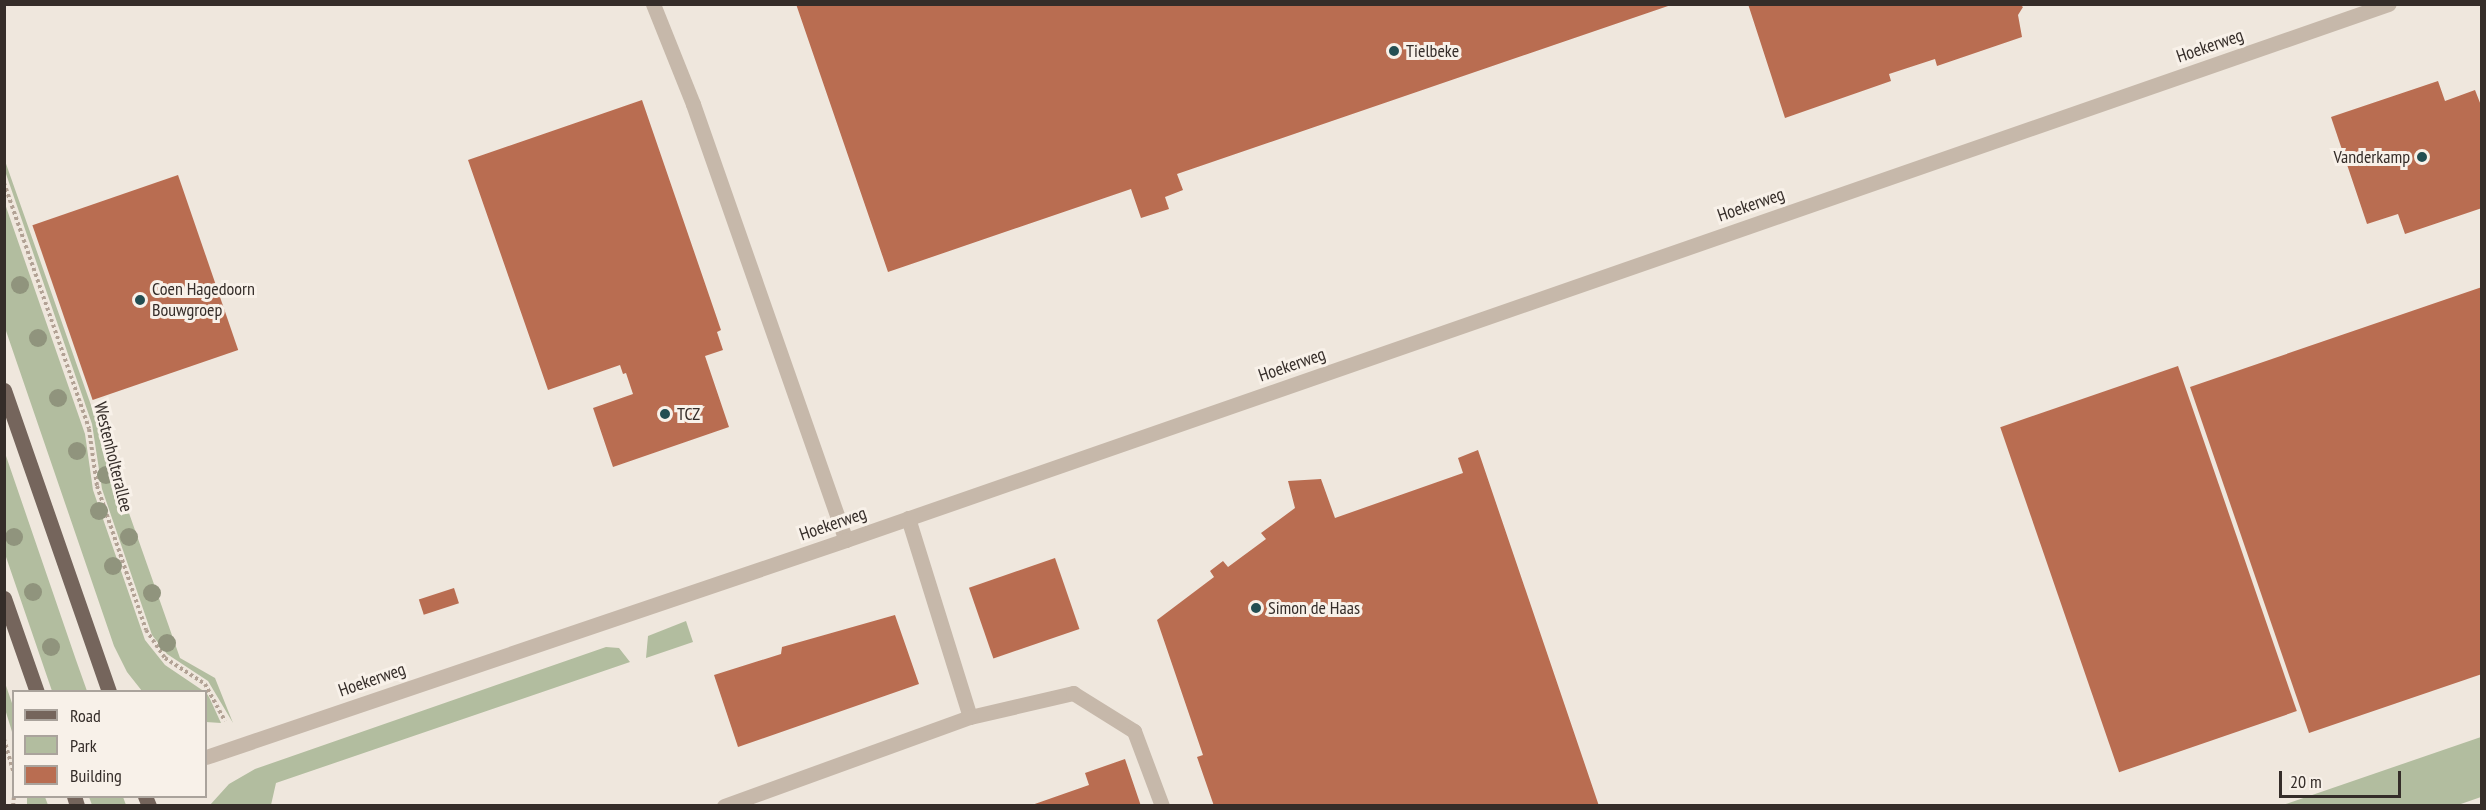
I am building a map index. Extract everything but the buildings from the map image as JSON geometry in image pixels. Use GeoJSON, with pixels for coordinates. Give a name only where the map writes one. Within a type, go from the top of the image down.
{"type":"FeatureCollection","features":[{"type":"Feature","properties":{"kind":"main road"},"geometry":{"type":"LineString","coordinates":[[4,390],[108,690]]}},
{"type":"Feature","properties":{"kind":"main road"},"geometry":{"type":"LineString","coordinates":[[4,598],[36,690]]}},
{"type":"Feature","properties":{"kind":"street"},"geometry":{"type":"LineString","coordinates":[[653,4],[693,104],[846,540]]}},
{"type":"Feature","properties":{"kind":"street","name":"Hoekerweg"},"geometry":{"type":"LineString","coordinates":[[207,757],[846,540],[2389,4]]}},
{"type":"Feature","properties":{"kind":"street"},"geometry":{"type":"LineString","coordinates":[[908,518],[970,717]]}},
{"type":"Feature","properties":{"kind":"street"},"geometry":{"type":"LineString","coordinates":[[723,806],[970,717],[1073,693],[1134,732],[1162,806]]}},
{"type":"Feature","properties":{"kind":"path","name":"Westenholterallee"},"geometry":{"type":"LineString","coordinates":[[4,183],[89,429],[98,486],[146,630],[165,658],[206,684],[236,746]]}},
{"type":"Feature","properties":{"kind":"path"},"geometry":{"type":"LineString","coordinates":[[4,739],[12,766]]}},
{"type":"Feature","properties":{"kind":"green space"},"geometry":{"type":"Polygon","coordinates":[[[4,158],[180,658],[215,678],[233,723],[208,681],[167,654],[152,635],[102,489],[92,424],[5,171],[4,158]]]}},
{"type":"Feature","properties":{"kind":"green space"},"geometry":{"type":"Polygon","coordinates":[[[4,201],[85,434],[93,490],[145,640],[165,665],[202,690],[141,690],[127,672],[114,646],[5,328],[4,201]]]}},
{"type":"Feature","properties":{"kind":"green space"},"geometry":{"type":"Polygon","coordinates":[[[5,453],[87,690],[52,690],[5,554],[5,453]]]}},
{"type":"Feature","properties":{"kind":"green space"},"geometry":{"type":"Polygon","coordinates":[[[686,621],[693,642],[646,658],[648,636],[686,621]]]}},
{"type":"Feature","properties":{"kind":"green space"},"geometry":{"type":"Polygon","coordinates":[[[606,647],[619,648],[630,662],[276,783],[271,805],[210,805],[229,784],[255,769],[606,647]]]}},
{"type":"Feature","properties":{"kind":"green space"},"geometry":{"type":"Polygon","coordinates":[[[4,680],[12,703],[12,732],[5,709],[4,680]]]}},
{"type":"Feature","properties":{"kind":"green space"},"geometry":{"type":"Polygon","coordinates":[[[207,694],[210,699],[221,723],[207,722],[207,694]]]}},
{"type":"Feature","properties":{"kind":"green space"},"geometry":{"type":"Polygon","coordinates":[[[2481,737],[2481,797],[2458,805],[2283,805],[2481,737]]]}},
{"type":"Feature","properties":{"kind":"green space"},"geometry":{"type":"Polygon","coordinates":[[[27,798],[45,798],[48,805],[27,805],[27,798]]]}},
{"type":"Feature","properties":{"kind":"green space"},"geometry":{"type":"Polygon","coordinates":[[[89,798],[123,798],[126,805],[92,805],[89,798]]]}},
{"type":"Feature","properties":{"kind":"place","name":"Tielbeke"},"geometry":{"type":"Point","coordinates":[1394,51]}},
{"type":"Feature","properties":{"kind":"place","name":"Vanderkamp"},"geometry":{"type":"Point","coordinates":[2422,157]}},
{"type":"Feature","properties":{"kind":"place","name":"Coen Hagedoorn Bouwgroep"},"geometry":{"type":"Point","coordinates":[140,300]}},
{"type":"Feature","properties":{"kind":"place","name":"TCZ"},"geometry":{"type":"Point","coordinates":[665,414]}},
{"type":"Feature","properties":{"kind":"place","name":"Simon de Haas"},"geometry":{"type":"Point","coordinates":[1256,608]}}]}
